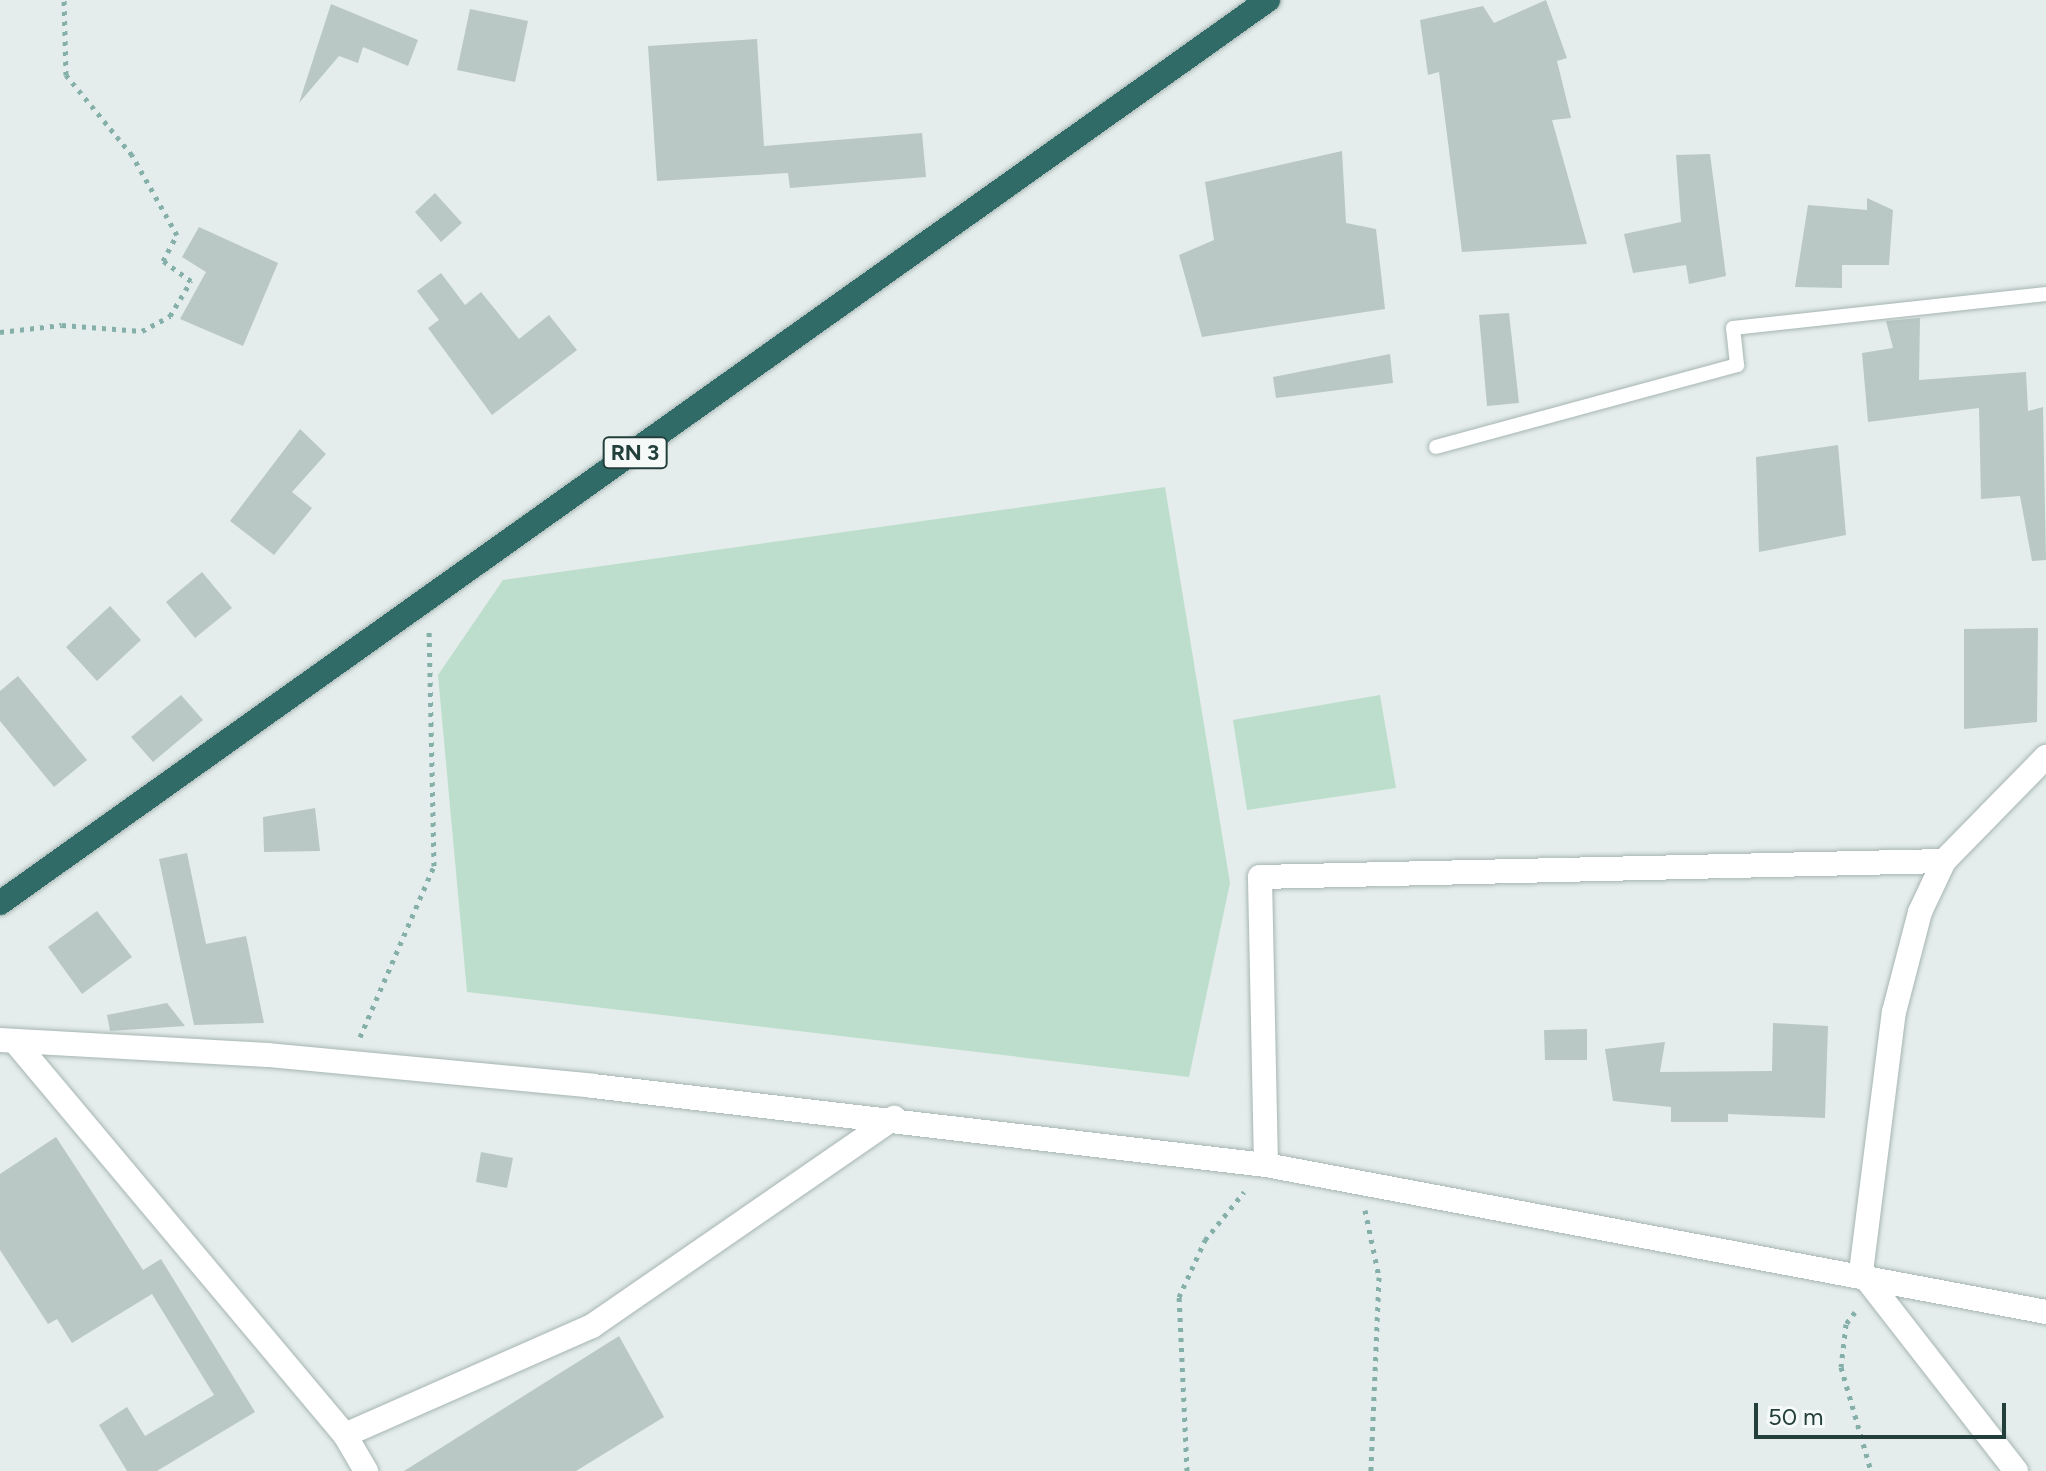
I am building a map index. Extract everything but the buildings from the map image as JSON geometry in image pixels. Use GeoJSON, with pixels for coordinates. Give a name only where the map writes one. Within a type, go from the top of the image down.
{"type":"FeatureCollection","features":[{"type":"Feature","properties":{"kind":"highway","name":"RN 3"},"geometry":{"type":"LineString","coordinates":[[0,903],[942,237],[1117,100],[1268,0]]}},
{"type":"Feature","properties":{"kind":"street"},"geometry":{"type":"LineString","coordinates":[[2016,1471],[1861,1272],[1894,1012],[1920,912],[1944,861],[2046,757]]}},
{"type":"Feature","properties":{"kind":"street"},"geometry":{"type":"LineString","coordinates":[[1266,1165],[1260,877],[1944,861]]}},
{"type":"Feature","properties":{"kind":"street"},"geometry":{"type":"LineString","coordinates":[[9,1042],[347,1063],[894,1118],[1266,1165],[1861,1272],[2046,1312]]}},
{"type":"Feature","properties":{"kind":"street"},"geometry":{"type":"LineString","coordinates":[[9,1042],[345,1435],[366,1471]]}},
{"type":"Feature","properties":{"kind":"street"},"geometry":{"type":"LineString","coordinates":[[345,1435],[592,1326],[894,1118]]}},
{"type":"Feature","properties":{"kind":"lane"},"geometry":{"type":"LineString","coordinates":[[1436,447],[1737,365],[1733,328],[2046,294]]}},
{"type":"Feature","properties":{"kind":"path"},"geometry":{"type":"LineString","coordinates":[[0,332],[62,325],[142,331],[170,316],[191,281],[163,261],[177,235],[132,155],[66,75],[64,0]]}},
{"type":"Feature","properties":{"kind":"path"},"geometry":{"type":"LineString","coordinates":[[347,1063],[434,866],[428,600]]}},
{"type":"Feature","properties":{"kind":"path"},"geometry":{"type":"LineString","coordinates":[[1187,1471],[1179,1297],[1205,1240],[1266,1165]]}},
{"type":"Feature","properties":{"kind":"path"},"geometry":{"type":"LineString","coordinates":[[1366,1185],[1365,1228],[1379,1277],[1371,1471]]}},
{"type":"Feature","properties":{"kind":"path"},"geometry":{"type":"LineString","coordinates":[[1861,1272],[1866,1297],[1846,1324],[1841,1367],[1871,1471]]}},
{"type":"Feature","properties":{"kind":"green space"},"geometry":{"type":"Polygon","coordinates":[[[1165,487],[1230,883],[1189,1077],[467,992],[438,675],[503,580],[1165,487]]]}},
{"type":"Feature","properties":{"kind":"green space"},"geometry":{"type":"Polygon","coordinates":[[[1380,695],[1396,788],[1247,810],[1233,720],[1380,695]]]}}]}
